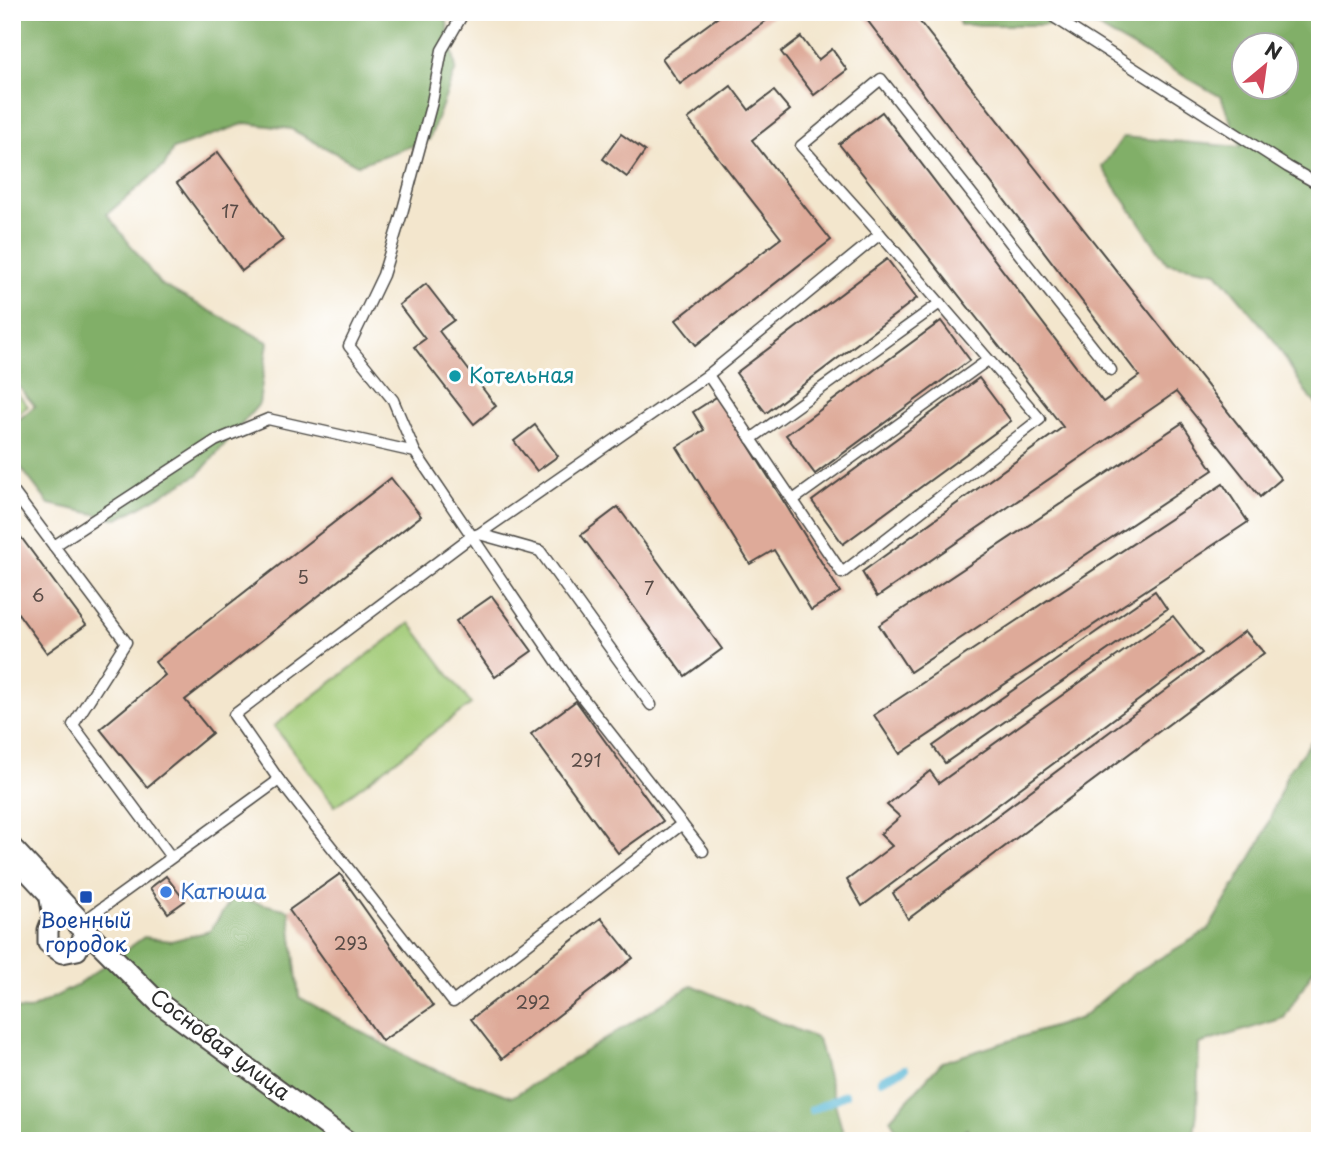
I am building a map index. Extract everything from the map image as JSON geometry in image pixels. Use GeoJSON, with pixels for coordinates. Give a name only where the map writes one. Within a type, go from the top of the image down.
{"type":"FeatureCollection","features":[{"type":"Feature","properties":{"kind":"street","name":"Сосновая улица"},"geometry":{"type":"LineString","coordinates":[[12,851],[49,893],[159,1003],[347,1141]]}},
{"type":"Feature","properties":{"kind":"street"},"geometry":{"type":"LineString","coordinates":[[49,893],[53,917],[48,930],[48,943],[62,953],[78,950],[84,936],[80,924]]}},
{"type":"Feature","properties":{"kind":"lane"},"geometry":{"type":"LineString","coordinates":[[464,12],[442,50],[432,102],[383,275],[349,346],[393,400],[415,452],[476,535],[574,687],[703,851]]}},
{"type":"Feature","properties":{"kind":"lane"},"geometry":{"type":"LineString","coordinates":[[1046,12],[1287,167],[1320,185]]}},
{"type":"Feature","properties":{"kind":"lane"},"geometry":{"type":"LineString","coordinates":[[708,374],[842,573],[1040,419],[801,146],[881,79],[1111,370]]}},
{"type":"Feature","properties":{"kind":"lane"},"geometry":{"type":"LineString","coordinates":[[682,824],[453,1002],[279,780],[234,715],[476,535],[708,374],[880,234]]}},
{"type":"Feature","properties":{"kind":"lane"},"geometry":{"type":"LineString","coordinates":[[751,439],[940,303]]}},
{"type":"Feature","properties":{"kind":"lane"},"geometry":{"type":"LineString","coordinates":[[793,500],[988,360]]}},
{"type":"Feature","properties":{"kind":"lane"},"geometry":{"type":"LineString","coordinates":[[54,546],[215,441],[268,419],[415,452]]}},
{"type":"Feature","properties":{"kind":"lane"},"geometry":{"type":"LineString","coordinates":[[12,490],[126,642],[73,725],[171,857]]}},
{"type":"Feature","properties":{"kind":"lane"},"geometry":{"type":"LineString","coordinates":[[476,535],[540,551],[651,705]]}},
{"type":"Feature","properties":{"kind":"lane"},"geometry":{"type":"LineString","coordinates":[[80,924],[279,780]]}},
{"type":"Feature","properties":{"kind":"green space"},"geometry":{"type":"Polygon","coordinates":[[[12,12],[445,12],[456,69],[429,140],[357,165],[291,129],[246,123],[173,149],[165,165],[107,214],[160,284],[268,342],[259,404],[199,474],[118,519],[49,504],[12,456],[12,425],[35,406],[12,379],[12,12]]]}},
{"type":"Feature","properties":{"kind":"green space"},"geometry":{"type":"Polygon","coordinates":[[[956,12],[1320,12],[1320,407],[1309,397],[1273,339],[1217,272],[1167,263],[1102,167],[1123,137],[1241,147],[1221,97],[1094,25],[960,25],[956,12]]]}},
{"type":"Feature","properties":{"kind":"green space"},"geometry":{"type":"Polygon","coordinates":[[[12,387],[28,406],[12,419],[12,387]]]}},
{"type":"Feature","properties":{"kind":"green space"},"geometry":{"type":"Polygon","coordinates":[[[410,623],[471,704],[335,806],[274,726],[410,623]]]}},
{"type":"Feature","properties":{"kind":"green space"},"geometry":{"type":"Polygon","coordinates":[[[1320,730],[1320,959],[1284,1018],[1199,1044],[1197,1113],[1193,1141],[974,1141],[967,1129],[948,1141],[903,1141],[890,1119],[942,1062],[1081,1018],[1133,974],[1208,930],[1262,839],[1288,772],[1320,730]]]}},
{"type":"Feature","properties":{"kind":"green space"},"geometry":{"type":"Polygon","coordinates":[[[233,897],[289,910],[299,997],[420,1064],[512,1097],[692,985],[818,1039],[845,1141],[12,1141],[12,1009],[29,1010],[76,986],[144,937],[171,941],[210,931],[233,897]]]}},
{"type":"Feature","properties":{"kind":"building"},"geometry":{"type":"Polygon","coordinates":[[[725,12],[778,12],[680,84],[662,58],[725,12]]]}},
{"type":"Feature","properties":{"kind":"building"},"geometry":{"type":"Polygon","coordinates":[[[861,12],[912,12],[1281,479],[1260,497],[1176,392],[877,597],[862,572],[1063,427],[839,144],[882,112],[1103,402],[1139,376],[861,12]]]}},
{"type":"Feature","properties":{"kind":"building"},"geometry":{"type":"Polygon","coordinates":[[[801,37],[818,60],[832,49],[847,70],[814,95],[781,52],[801,37]]]}},
{"type":"Feature","properties":{"kind":"building"},"geometry":{"type":"Polygon","coordinates":[[[731,86],[749,110],[774,91],[790,110],[752,140],[831,240],[696,345],[676,320],[781,238],[688,119],[731,86]]]}},
{"type":"Feature","properties":{"kind":"building"},"geometry":{"type":"Polygon","coordinates":[[[621,134],[645,151],[627,177],[603,159],[621,134]]]}},
{"type":"Feature","properties":{"kind":"building"},"geometry":{"type":"Polygon","coordinates":[[[218,152],[283,240],[242,271],[177,183],[218,152]]]}},
{"type":"Feature","properties":{"kind":"building"},"geometry":{"type":"Polygon","coordinates":[[[887,259],[917,298],[766,413],[736,373],[887,259]]]}},
{"type":"Feature","properties":{"kind":"building","name":"Котельная"},"geometry":{"type":"Polygon","coordinates":[[[426,284],[454,320],[439,331],[496,406],[474,424],[414,347],[425,339],[399,305],[426,284]]]}},
{"type":"Feature","properties":{"kind":"building"},"geometry":{"type":"Polygon","coordinates":[[[941,321],[970,360],[815,474],[786,435],[941,321]]]}},
{"type":"Feature","properties":{"kind":"building"},"geometry":{"type":"Polygon","coordinates":[[[979,378],[1011,421],[843,544],[812,501],[979,378]]]}},
{"type":"Feature","properties":{"kind":"building"},"geometry":{"type":"Polygon","coordinates":[[[718,396],[840,592],[811,610],[774,550],[750,564],[677,447],[704,430],[693,412],[718,396]]]}},
{"type":"Feature","properties":{"kind":"building"},"geometry":{"type":"Polygon","coordinates":[[[1182,423],[1213,470],[910,672],[879,625],[1182,423]]]}},
{"type":"Feature","properties":{"kind":"building"},"geometry":{"type":"Polygon","coordinates":[[[535,425],[558,456],[537,471],[514,441],[535,425]]]}},
{"type":"Feature","properties":{"kind":"building"},"geometry":{"type":"Polygon","coordinates":[[[391,478],[421,516],[185,700],[212,733],[147,787],[100,729],[165,675],[155,662],[391,478]]]}},
{"type":"Feature","properties":{"kind":"building"},"geometry":{"type":"Polygon","coordinates":[[[1223,484],[1248,522],[900,754],[874,715],[1223,484]]]}},
{"type":"Feature","properties":{"kind":"building"},"geometry":{"type":"Polygon","coordinates":[[[618,507],[722,649],[685,676],[581,535],[618,507]]]}},
{"type":"Feature","properties":{"kind":"building"},"geometry":{"type":"Polygon","coordinates":[[[12,525],[86,625],[47,653],[12,605],[12,525]]]}},
{"type":"Feature","properties":{"kind":"building"},"geometry":{"type":"Polygon","coordinates":[[[1155,591],[1167,609],[945,763],[933,746],[1155,591]]]}},
{"type":"Feature","properties":{"kind":"building"},"geometry":{"type":"Polygon","coordinates":[[[492,596],[532,651],[495,677],[456,621],[492,596]]]}},
{"type":"Feature","properties":{"kind":"building"},"geometry":{"type":"Polygon","coordinates":[[[1173,616],[1202,653],[862,906],[847,880],[892,846],[880,834],[900,817],[887,805],[930,771],[939,783],[1173,616]]]}},
{"type":"Feature","properties":{"kind":"building"},"geometry":{"type":"Polygon","coordinates":[[[1245,631],[1264,653],[908,919],[893,893],[1245,631]]]}},
{"type":"Feature","properties":{"kind":"building"},"geometry":{"type":"Polygon","coordinates":[[[576,701],[663,821],[618,853],[531,734],[576,701]]]}},
{"type":"Feature","properties":{"kind":"building"},"geometry":{"type":"Polygon","coordinates":[[[340,874],[433,1006],[382,1041],[289,910],[340,874]]]}},
{"type":"Feature","properties":{"kind":"building"},"geometry":{"type":"Polygon","coordinates":[[[166,876],[185,901],[168,913],[150,888],[166,876]]]}},
{"type":"Feature","properties":{"kind":"building"},"geometry":{"type":"Polygon","coordinates":[[[601,918],[633,958],[502,1059],[471,1019],[601,918]]]}},
{"type":"Feature","properties":{"kind":"waterway"},"geometry":{"type":"LineString","coordinates":[[881,1080],[905,1069]]}},
{"type":"Feature","properties":{"kind":"waterway"},"geometry":{"type":"LineString","coordinates":[[812,1110],[845,1095]]}},
{"type":"Feature","properties":{"kind":"place","name":"Котельная"},"geometry":{"type":"Point","coordinates":[455,376]}},
{"type":"Feature","properties":{"kind":"place","name":"Катюша"},"geometry":{"type":"Point","coordinates":[166,892]}},
{"type":"Feature","properties":{"kind":"place","name":"Военный городок"},"geometry":{"type":"Point","coordinates":[86,897]}}]}
